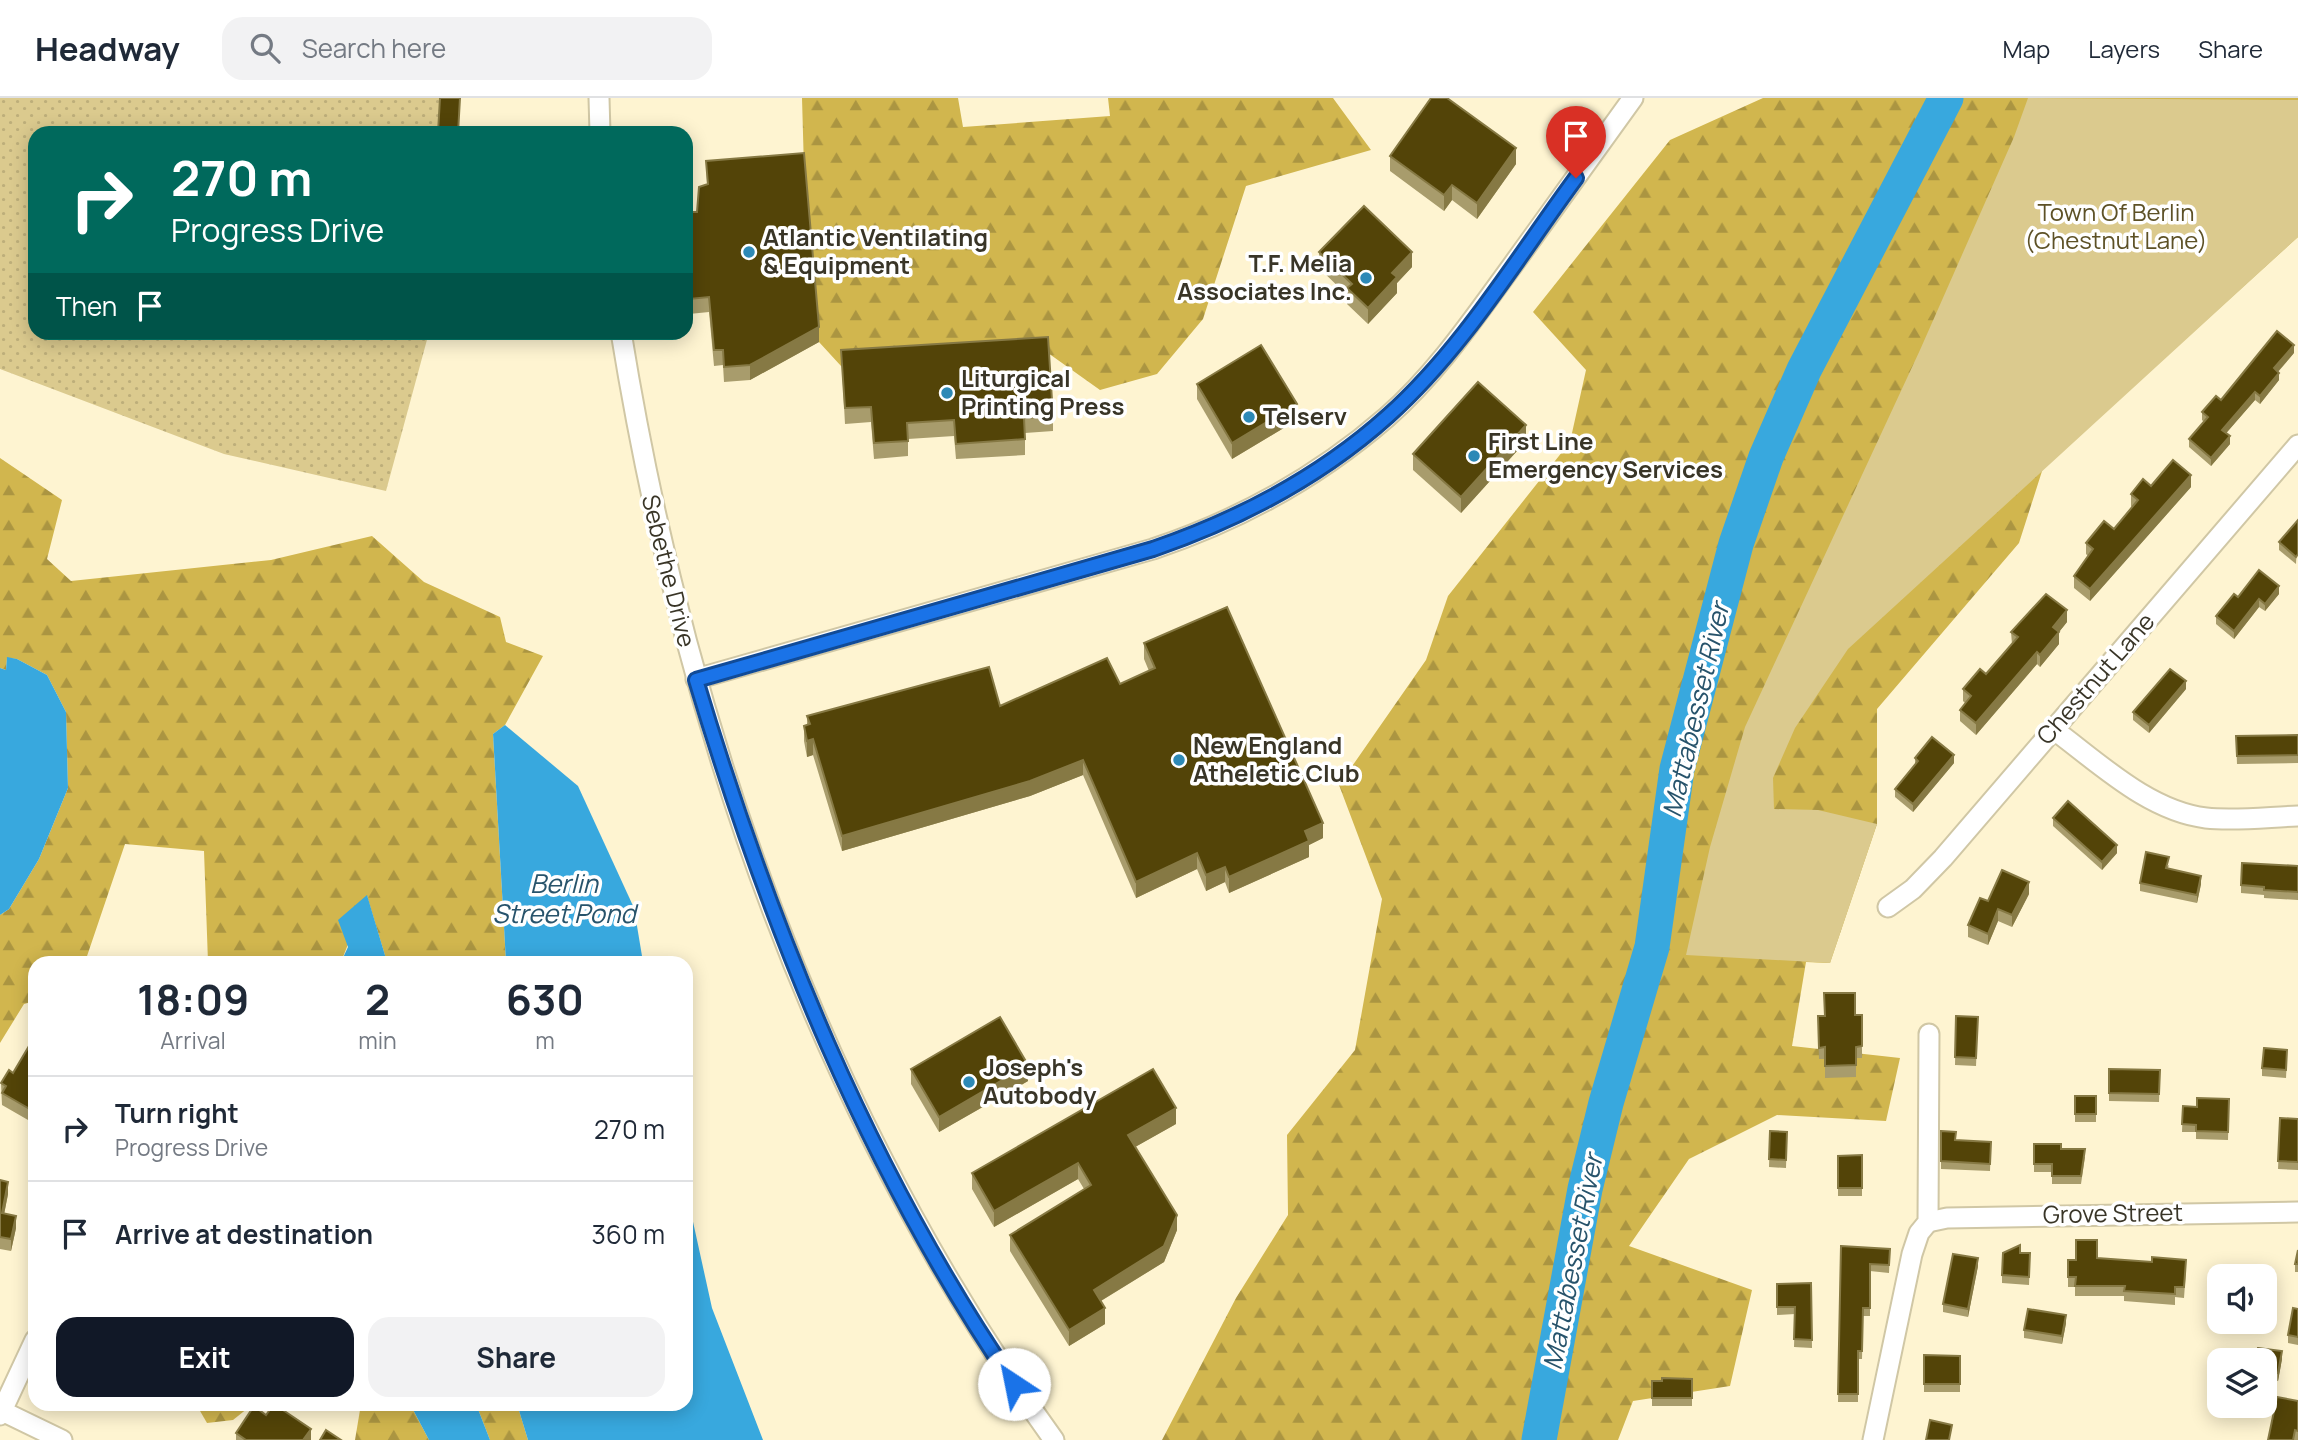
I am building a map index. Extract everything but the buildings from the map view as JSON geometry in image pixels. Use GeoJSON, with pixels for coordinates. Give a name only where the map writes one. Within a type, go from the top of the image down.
{"type":"FeatureCollection","features":[{"type":"Feature","properties":{"kind":"street"},"geometry":{"type":"LineString","coordinates":[[599,98],[600,126]]}},
{"type":"Feature","properties":{"kind":"street"},"geometry":{"type":"LineString","coordinates":[[696,680],[1153,549],[1203,532],[1252,510],[1298,483],[1345,451],[1389,415],[1462,335],[1633,98]]}},
{"type":"Feature","properties":{"kind":"street","name":"Sebethe Drive"},"geometry":{"type":"LineString","coordinates":[[622,340],[647,486],[696,680],[762,888],[830,1051],[879,1152],[947,1277],[992,1351],[1054,1440]]}},
{"type":"Feature","properties":{"kind":"street","name":"Chestnut Lane"},"geometry":{"type":"LineString","coordinates":[[1888,906],[1913,889],[1943,858],[2298,445]]}},
{"type":"Feature","properties":{"kind":"street"},"geometry":{"type":"LineString","coordinates":[[2053,729],[2144,795],[2173,809],[2204,817],[2298,816]]}},
{"type":"Feature","properties":{"kind":"street"},"geometry":{"type":"LineString","coordinates":[[1873,1440],[1912,1254],[1919,1233],[1928,1222],[1928,1034]]}},
{"type":"Feature","properties":{"kind":"street","name":"Grove Street"},"geometry":{"type":"LineString","coordinates":[[1928,1222],[1947,1217],[2298,1212]]}},
{"type":"Feature","properties":{"kind":"street"},"geometry":{"type":"LineString","coordinates":[[28,1355],[1,1413],[62,1440]]}},
{"type":"Feature","properties":{"kind":"green space"},"geometry":{"type":"Polygon","coordinates":[[[0,98],[457,98],[455,126],[28,126],[28,340],[427,340],[386,491],[224,454],[0,369],[0,98]]]}},
{"type":"Feature","properties":{"kind":"green space"},"geometry":{"type":"Polygon","coordinates":[[[802,98],[958,98],[963,127],[1110,116],[1108,98],[1333,98],[1371,150],[1246,186],[1203,319],[1157,374],[1100,390],[1048,353],[841,366],[819,342],[804,169],[802,98]]]}},
{"type":"Feature","properties":{"kind":"green space"},"geometry":{"type":"Polygon","coordinates":[[[1763,98],[2298,98],[2298,237],[2043,468],[2019,543],[1877,709],[1877,824],[1830,963],[1806,962],[1792,1046],[1900,1058],[1886,1121],[1777,1115],[1689,1159],[1629,1246],[1752,1290],[1730,1386],[1633,1401],[1618,1440],[1162,1440],[1236,1298],[1288,1215],[1287,1135],[1355,1050],[1382,899],[1339,785],[1426,660],[1448,596],[1570,442],[1586,370],[1533,312],[1670,140],[1763,98]]]}},
{"type":"Feature","properties":{"kind":"green space","name":"Town Of Berlin (Chestnut Lane)"},"geometry":{"type":"Polygon","coordinates":[[[2028,98],[2298,100],[2298,237],[1848,649],[1795,728],[1773,778],[1774,809],[1818,810],[1877,824],[1830,963],[1686,955],[1710,847],[1745,727],[1920,350],[2014,137],[2028,98]]]}},
{"type":"Feature","properties":{"kind":"green space"},"geometry":{"type":"Polygon","coordinates":[[[0,458],[62,500],[47,559],[71,581],[271,560],[372,536],[424,582],[500,617],[506,642],[543,656],[505,725],[493,734],[506,956],[385,956],[367,896],[343,956],[208,956],[204,851],[125,844],[87,956],[28,956],[28,1003],[24,1004],[0,1043],[0,915],[9,909],[39,859],[68,788],[66,712],[47,675],[17,659],[7,658],[6,670],[0,668],[0,458]]]}},
{"type":"Feature","properties":{"kind":"green space"},"geometry":{"type":"Polygon","coordinates":[[[200,1411],[244,1411],[233,1420],[207,1423],[200,1411]]]}},
{"type":"Feature","properties":{"kind":"green space"},"geometry":{"type":"Polygon","coordinates":[[[360,1411],[414,1411],[429,1440],[355,1440],[360,1411]]]}},
{"type":"Feature","properties":{"kind":"green space"},"geometry":{"type":"Polygon","coordinates":[[[479,1411],[519,1411],[528,1440],[490,1440],[479,1411]]]}},
{"type":"Feature","properties":{"kind":"water"},"geometry":{"type":"Polygon","coordinates":[[[7,657],[17,659],[47,675],[66,712],[68,788],[39,859],[9,909],[0,915],[0,668],[6,670],[7,657]]]}},
{"type":"Feature","properties":{"kind":"water","name":"Berlin Street Pond"},"geometry":{"type":"Polygon","coordinates":[[[505,725],[578,786],[634,908],[642,956],[506,956],[493,734],[505,725]]]}},
{"type":"Feature","properties":{"kind":"water"},"geometry":{"type":"Polygon","coordinates":[[[367,895],[385,956],[344,956],[348,947],[338,920],[367,895]]]}},
{"type":"Feature","properties":{"kind":"water"},"geometry":{"type":"Polygon","coordinates":[[[693,1222],[712,1308],[763,1440],[528,1440],[519,1411],[693,1411],[693,1222]]]}},
{"type":"Feature","properties":{"kind":"water"},"geometry":{"type":"Polygon","coordinates":[[[414,1411],[479,1411],[490,1440],[429,1440],[414,1411]]]}},
{"type":"Feature","properties":{"kind":"waterway","name":"Mattabesset River"},"geometry":{"type":"LineString","coordinates":[[1539,1440],[1585,1189],[1606,1103],[1652,947],[1677,769],[1736,544],[1766,457],[1804,370],[1946,98]]}},
{"type":"Feature","properties":{"kind":"place","name":"Atlantic Ventilating & Equipment"},"geometry":{"type":"Point","coordinates":[749,252]}},
{"type":"Feature","properties":{"kind":"place","name":"T.F. Melia Associates Inc."},"geometry":{"type":"Point","coordinates":[1366,278]}},
{"type":"Feature","properties":{"kind":"place","name":"Liturgical Printing Press"},"geometry":{"type":"Point","coordinates":[947,393]}},
{"type":"Feature","properties":{"kind":"place","name":"Telserv"},"geometry":{"type":"Point","coordinates":[1249,417]}},
{"type":"Feature","properties":{"kind":"place","name":"First Line Emergency Services"},"geometry":{"type":"Point","coordinates":[1474,456]}},
{"type":"Feature","properties":{"kind":"place","name":"New England Atheletic Club"},"geometry":{"type":"Point","coordinates":[1179,760]}},
{"type":"Feature","properties":{"kind":"place","name":"Joseph's Autobody"},"geometry":{"type":"Point","coordinates":[969,1082]}},
{"type":"Feature","properties":{"kind":"route"},"geometry":{"type":"LineString","coordinates":[[1014,1384],[913,1218],[830,1051],[762,888],[696,680],[1153,549],[1203,532],[1252,510],[1345,451],[1389,415],[1462,335],[1576,178]]}}]}
